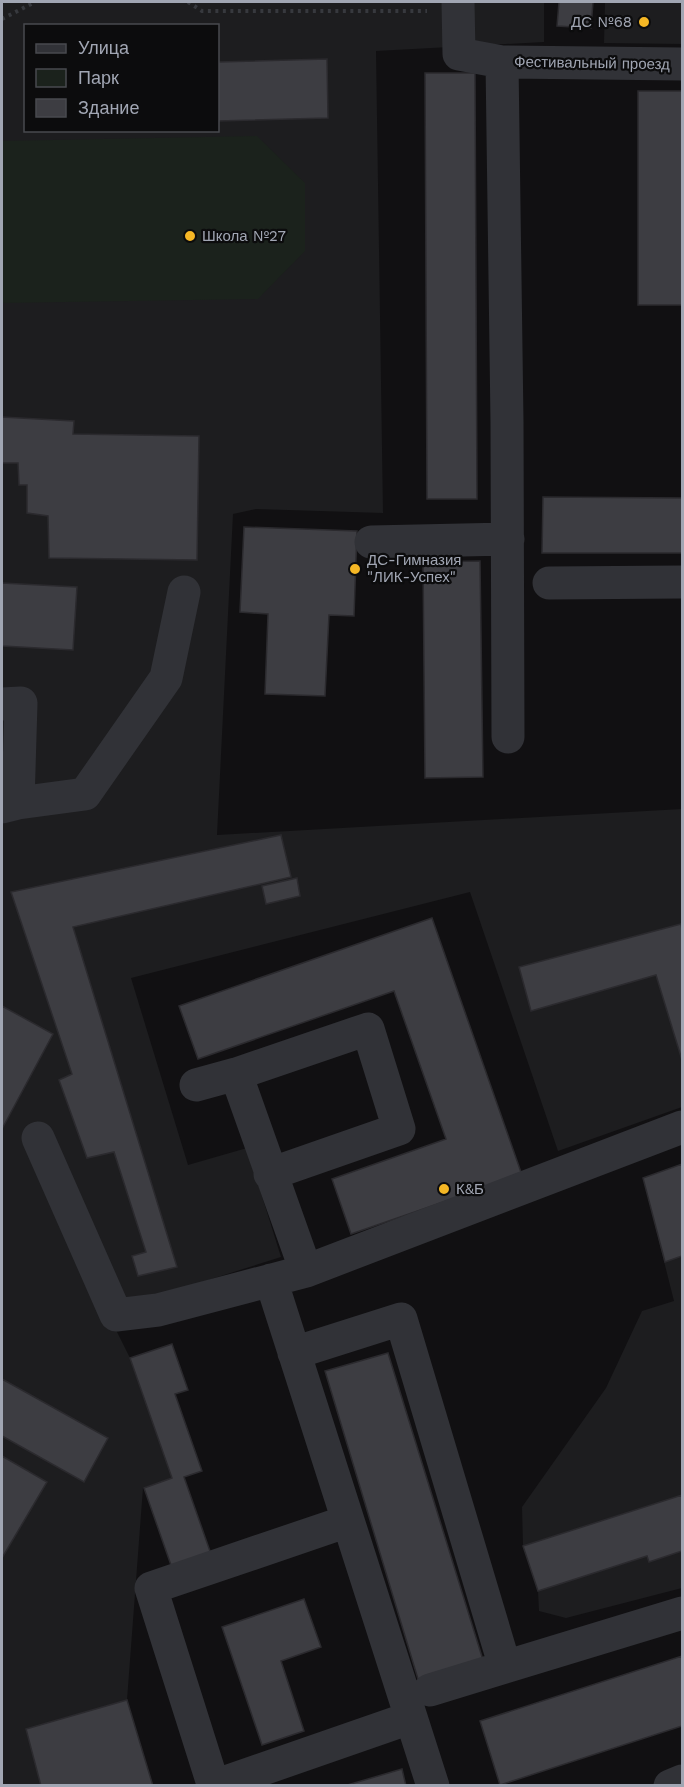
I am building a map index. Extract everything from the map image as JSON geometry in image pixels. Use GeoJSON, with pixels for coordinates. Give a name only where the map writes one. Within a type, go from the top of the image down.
{"type":"FeatureCollection","features":[{"type":"Feature","properties":{"kind":"street","name":"Фестивальный проезд"},"geometry":{"type":"LineString","coordinates":[[458,6],[459,54],[502,62],[682,64]]}},
{"type":"Feature","properties":{"kind":"street"},"geometry":{"type":"LineString","coordinates":[[502,62],[508,737]]}},
{"type":"Feature","properties":{"kind":"street"},"geometry":{"type":"LineString","coordinates":[[371,542],[508,539]]}},
{"type":"Feature","properties":{"kind":"street"},"geometry":{"type":"LineString","coordinates":[[549,583],[682,582]]}},
{"type":"Feature","properties":{"kind":"street"},"geometry":{"type":"LineString","coordinates":[[2,704],[21,704],[10,805],[85,794],[166,678],[184,592]]}},
{"type":"Feature","properties":{"kind":"street"},"geometry":{"type":"LineString","coordinates":[[196,1085],[236,1074],[368,1029],[399,1129],[270,1174]]}},
{"type":"Feature","properties":{"kind":"street"},"geometry":{"type":"LineString","coordinates":[[236,1074],[306,1271]]}},
{"type":"Feature","properties":{"kind":"street"},"geometry":{"type":"LineString","coordinates":[[38,1138],[116,1315],[158,1310],[306,1271],[682,1127]]}},
{"type":"Feature","properties":{"kind":"street"},"geometry":{"type":"LineString","coordinates":[[271,1280],[433,1785]]}},
{"type":"Feature","properties":{"kind":"street"},"geometry":{"type":"LineString","coordinates":[[294,1353],[401,1320],[505,1667]]}},
{"type":"Feature","properties":{"kind":"street"},"geometry":{"type":"LineString","coordinates":[[348,1521],[151,1588],[213,1785],[407,1719]]}},
{"type":"Feature","properties":{"kind":"street"},"geometry":{"type":"LineString","coordinates":[[430,1690],[682,1613]]}},
{"type":"Feature","properties":{"kind":"street"},"geometry":{"type":"LineString","coordinates":[[670,1785],[682,1781]]}},
{"type":"Feature","properties":{"kind":"path"},"geometry":{"type":"LineString","coordinates":[[2,19],[34,2]]}},
{"type":"Feature","properties":{"kind":"path"},"geometry":{"type":"LineString","coordinates":[[188,2],[202,11],[458,6]]}},
{"type":"Feature","properties":{"kind":"shaded area"},"geometry":{"type":"Polygon","coordinates":[[[2,2],[544,2],[544,42],[376,51],[383,513],[256,509],[233,514],[217,835],[682,809],[682,1107],[558,1151],[470,892],[131,978],[188,1165],[247,1148],[281,1257],[107,1312],[130,1358],[172,1478],[143,1488],[127,1700],[153,1785],[2,1786],[2,2]]]}},
{"type":"Feature","properties":{"kind":"shaded area","name":"ДС №68"},"geometry":{"type":"Polygon","coordinates":[[[605,2],[682,2],[682,44],[604,43],[605,2]]]}},
{"type":"Feature","properties":{"kind":"shaded area"},"geometry":{"type":"Polygon","coordinates":[[[682,1164],[682,1588],[566,1618],[539,1611],[538,1591],[523,1546],[522,1507],[606,1388],[642,1311],[674,1301],[643,1178],[682,1164]]]}},
{"type":"Feature","properties":{"kind":"green space"},"geometry":{"type":"Polygon","coordinates":[[[257,136],[305,183],[305,251],[258,299],[2,303],[2,141],[257,136]]]}},
{"type":"Feature","properties":{"kind":"building"},"geometry":{"type":"Polygon","coordinates":[[[559,2],[593,2],[591,28],[557,26],[559,2]]]}},
{"type":"Feature","properties":{"kind":"building"},"geometry":{"type":"Polygon","coordinates":[[[327,59],[328,118],[219,121],[219,62],[327,59]]]}},
{"type":"Feature","properties":{"kind":"building"},"geometry":{"type":"Polygon","coordinates":[[[425,73],[475,73],[477,499],[427,499],[425,73]]]}},
{"type":"Feature","properties":{"kind":"building"},"geometry":{"type":"Polygon","coordinates":[[[638,91],[682,91],[682,305],[638,305],[638,91]]]}},
{"type":"Feature","properties":{"kind":"building"},"geometry":{"type":"Polygon","coordinates":[[[2,417],[74,421],[73,434],[199,436],[197,560],[49,558],[48,516],[27,513],[27,485],[19,485],[18,463],[2,463],[2,417]]]}},
{"type":"Feature","properties":{"kind":"building"},"geometry":{"type":"Polygon","coordinates":[[[543,497],[682,498],[682,553],[542,553],[543,497]]]}},
{"type":"Feature","properties":{"kind":"building"},"geometry":{"type":"Polygon","coordinates":[[[244,527],[357,531],[354,616],[329,615],[325,696],[265,694],[268,614],[240,612],[244,527]]]}},
{"type":"Feature","properties":{"kind":"building"},"geometry":{"type":"Polygon","coordinates":[[[480,561],[483,777],[425,778],[423,562],[480,561]]]}},
{"type":"Feature","properties":{"kind":"building"},"geometry":{"type":"Polygon","coordinates":[[[2,583],[77,587],[73,650],[2,646],[2,583]]]}},
{"type":"Feature","properties":{"kind":"building"},"geometry":{"type":"Polygon","coordinates":[[[281,835],[291,877],[73,927],[177,1267],[138,1276],[132,1256],[146,1252],[114,1152],[87,1158],[59,1080],[72,1074],[11,892],[281,835]]]}},
{"type":"Feature","properties":{"kind":"building"},"geometry":{"type":"Polygon","coordinates":[[[297,878],[300,896],[266,904],[262,886],[297,878]]]}},
{"type":"Feature","properties":{"kind":"building"},"geometry":{"type":"Polygon","coordinates":[[[432,918],[522,1175],[351,1234],[332,1179],[446,1139],[394,991],[198,1059],[179,1006],[432,918]]]}},
{"type":"Feature","properties":{"kind":"building"},"geometry":{"type":"Polygon","coordinates":[[[681,924],[682,1060],[656,975],[531,1011],[519,967],[681,924]]]}},
{"type":"Feature","properties":{"kind":"building"},"geometry":{"type":"Polygon","coordinates":[[[2,1006],[53,1034],[2,1129],[2,1006]]]}},
{"type":"Feature","properties":{"kind":"building"},"geometry":{"type":"Polygon","coordinates":[[[682,1164],[682,1256],[665,1262],[643,1178],[682,1164]]]}},
{"type":"Feature","properties":{"kind":"building"},"geometry":{"type":"Polygon","coordinates":[[[172,1344],[188,1390],[175,1394],[202,1471],[184,1477],[211,1554],[172,1568],[144,1488],[172,1478],[130,1358],[172,1344]]]}},
{"type":"Feature","properties":{"kind":"building"},"geometry":{"type":"Polygon","coordinates":[[[388,1353],[483,1660],[418,1679],[325,1371],[388,1353]]]}},
{"type":"Feature","properties":{"kind":"building"},"geometry":{"type":"Polygon","coordinates":[[[2,1379],[108,1438],[84,1482],[2,1436],[2,1379]]]}},
{"type":"Feature","properties":{"kind":"building"},"geometry":{"type":"Polygon","coordinates":[[[2,1456],[47,1482],[2,1558],[2,1456]]]}},
{"type":"Feature","properties":{"kind":"building"},"geometry":{"type":"Polygon","coordinates":[[[682,1495],[682,1551],[649,1562],[647,1556],[538,1591],[523,1546],[682,1495]]]}},
{"type":"Feature","properties":{"kind":"building"},"geometry":{"type":"Polygon","coordinates":[[[304,1599],[321,1647],[281,1661],[304,1731],[262,1745],[222,1627],[304,1599]]]}},
{"type":"Feature","properties":{"kind":"building"},"geometry":{"type":"Polygon","coordinates":[[[682,1656],[682,1726],[500,1785],[480,1721],[682,1656]]]}},
{"type":"Feature","properties":{"kind":"building"},"geometry":{"type":"Polygon","coordinates":[[[127,1700],[153,1786],[41,1786],[26,1729],[127,1700]]]}},
{"type":"Feature","properties":{"kind":"building"},"geometry":{"type":"Polygon","coordinates":[[[402,1769],[406,1786],[344,1786],[402,1769]]]}},
{"type":"Feature","properties":{"kind":"place","name":"ДС №68"},"geometry":{"type":"Point","coordinates":[644,22]}},
{"type":"Feature","properties":{"kind":"place","name":"Школа №27"},"geometry":{"type":"Point","coordinates":[190,236]}},
{"type":"Feature","properties":{"kind":"place","name":"ДС-Гимназия \"ЛИК-Успех\""},"geometry":{"type":"Point","coordinates":[355,569]}},
{"type":"Feature","properties":{"kind":"place","name":"К&Б"},"geometry":{"type":"Point","coordinates":[444,1189]}}]}
